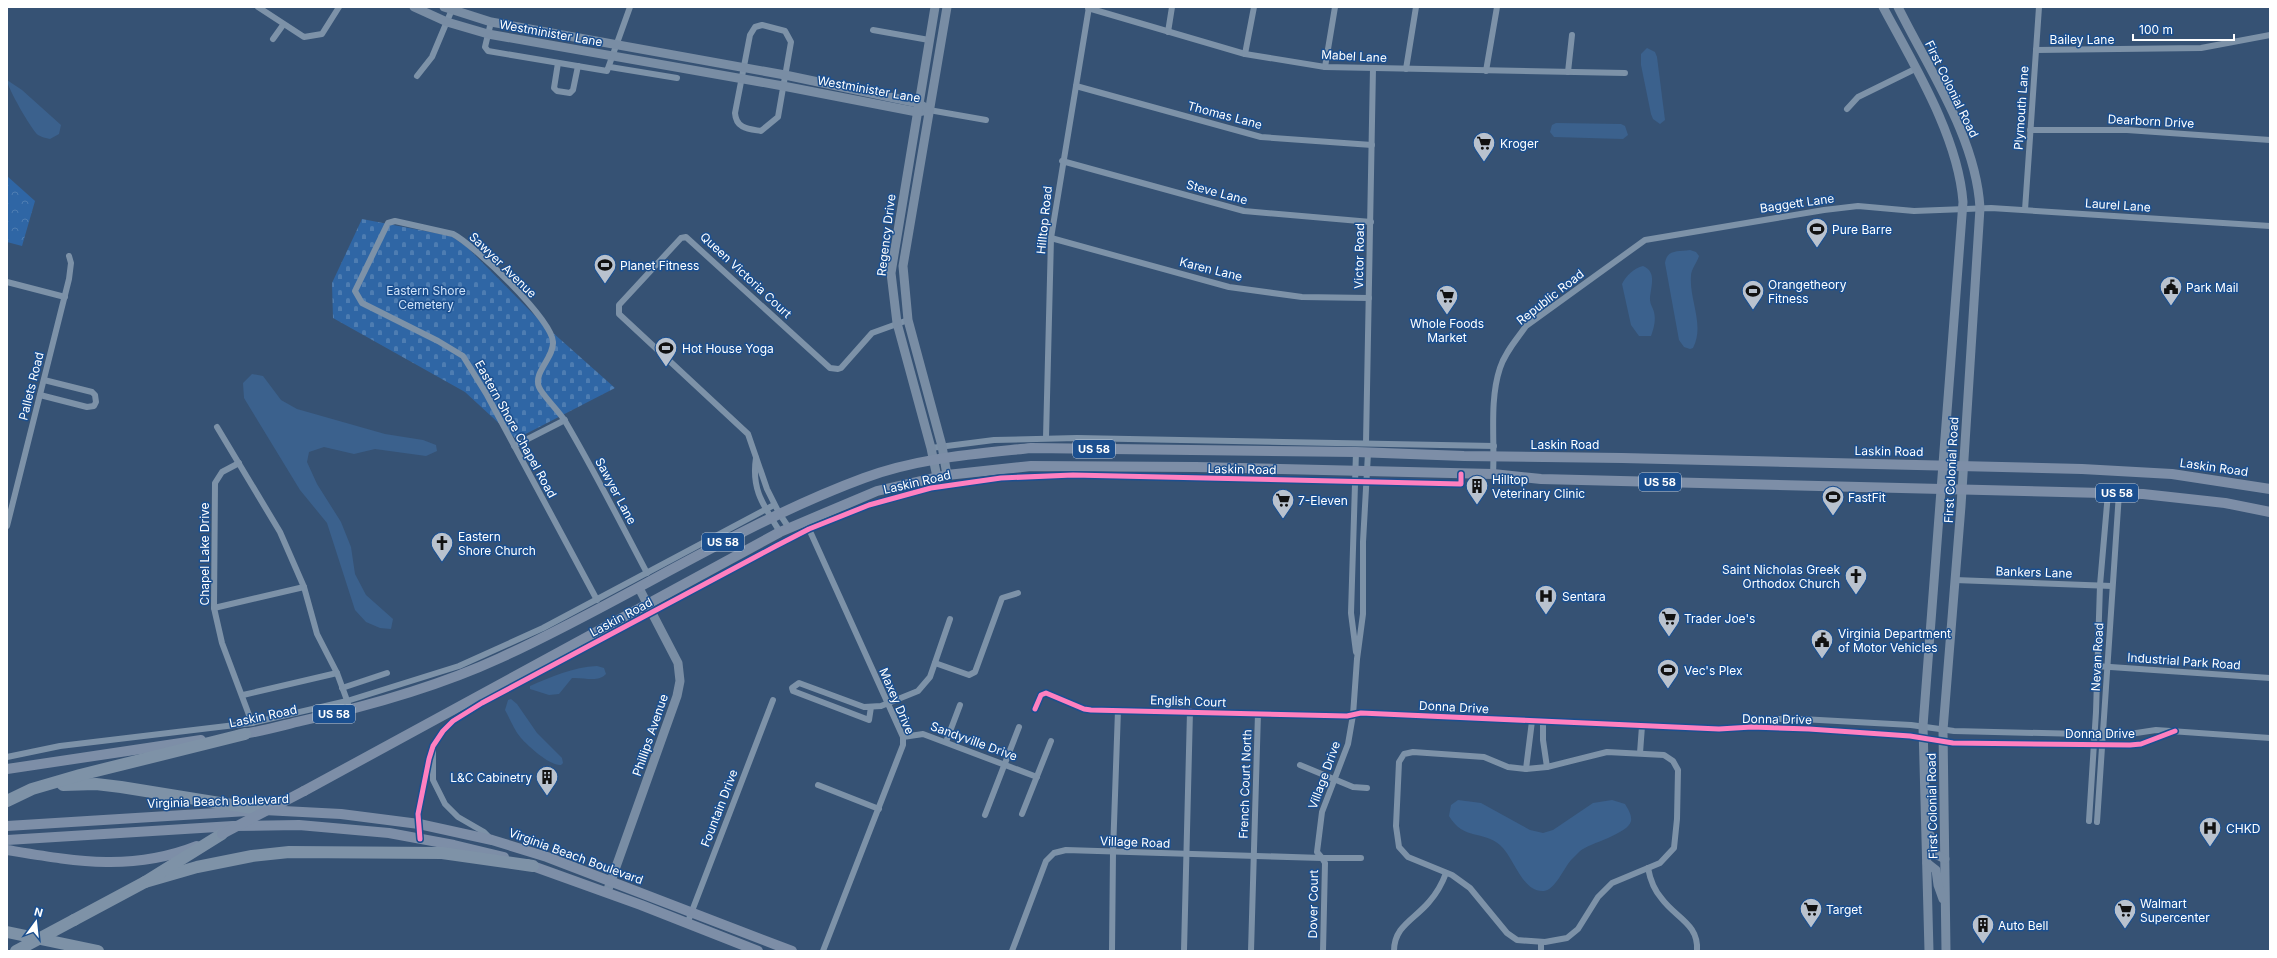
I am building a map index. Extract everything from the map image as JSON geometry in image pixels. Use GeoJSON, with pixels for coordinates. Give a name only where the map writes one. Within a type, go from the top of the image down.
{"type":"FeatureCollection","features":[{"type":"Feature","properties":{"kind":"highway"},"geometry":{"type":"LineString","coordinates":[[7,801],[32,790],[80,775],[245,734]]}},
{"type":"Feature","properties":{"kind":"highway"},"geometry":{"type":"LineString","coordinates":[[32,790],[67,785],[96,784],[264,810]]}},
{"type":"Feature","properties":{"kind":"highway"},"geometry":{"type":"LineString","coordinates":[[16,951],[144,882],[222,834]]}},
{"type":"Feature","properties":{"kind":"highway"},"geometry":{"type":"LineString","coordinates":[[144,882],[197,867],[252,856],[289,852],[442,853],[533,866]]}},
{"type":"Feature","properties":{"kind":"highway"},"geometry":{"type":"LineString","coordinates":[[7,932],[98,951]]}},
{"type":"Feature","properties":{"kind":"main road","name":"Laskin Road"},"geometry":{"type":"LineString","coordinates":[[7,769],[245,734],[446,680],[500,659],[772,511],[866,477],[939,459],[1032,448],[1256,447],[1356,452],[1367,448],[1494,457],[1963,465],[2152,472],[2199,477],[2270,489]]}},
{"type":"Feature","properties":{"kind":"main road","name":"Laskin Road"},"geometry":{"type":"LineString","coordinates":[[222,834],[649,608],[785,530],[877,491],[1031,466],[1203,467],[1354,477],[1493,474],[1563,479],[2119,493],[2201,500],[2270,512]]}},
{"type":"Feature","properties":{"kind":"main road","name":"Virginia Beach Boulevard"},"geometry":{"type":"LineString","coordinates":[[7,826],[264,810],[341,814],[419,824],[492,840],[547,857],[792,951]]}},
{"type":"Feature","properties":{"kind":"main road","name":"Virginia Beach Boulevard"},"geometry":{"type":"LineString","coordinates":[[7,840],[268,824],[356,829],[420,838],[480,851],[533,866],[607,892],[758,951]]}},
{"type":"Feature","properties":{"kind":"main road","name":"US 58"},"geometry":{"type":"LineString","coordinates":[[7,850],[74,861],[116,863],[172,854],[222,834]]}},
{"type":"Feature","properties":{"kind":"street"},"geometry":{"type":"LineString","coordinates":[[258,7],[283,25],[304,37],[322,34],[339,7]]}},
{"type":"Feature","properties":{"kind":"street","name":"Westminister Lane"},"geometry":{"type":"LineString","coordinates":[[414,7],[447,22],[488,34],[613,57],[743,73],[784,80],[929,110]]}},
{"type":"Feature","properties":{"kind":"street"},"geometry":{"type":"LineString","coordinates":[[491,22],[485,47],[488,51],[607,71],[610,67],[616,45],[630,7]]}},
{"type":"Feature","properties":{"kind":"street","name":"Regency Drive"},"geometry":{"type":"LineString","coordinates":[[935,7],[891,273],[897,323],[931,448],[939,459]]}},
{"type":"Feature","properties":{"kind":"street","name":"Regency Drive"},"geometry":{"type":"LineString","coordinates":[[943,481],[939,459],[942,446],[908,320],[903,266],[947,7]]}},
{"type":"Feature","properties":{"kind":"street"},"geometry":{"type":"LineString","coordinates":[[1168,32],[1172,7]]}},
{"type":"Feature","properties":{"kind":"street"},"geometry":{"type":"LineString","coordinates":[[1245,54],[1254,7]]}},
{"type":"Feature","properties":{"kind":"street"},"geometry":{"type":"LineString","coordinates":[[1325,67],[1335,7]]}},
{"type":"Feature","properties":{"kind":"street"},"geometry":{"type":"LineString","coordinates":[[1406,69],[1416,7]]}},
{"type":"Feature","properties":{"kind":"street"},"geometry":{"type":"LineString","coordinates":[[1486,71],[1497,7]]}},
{"type":"Feature","properties":{"kind":"street","name":"First Colonial Road"},"geometry":{"type":"LineString","coordinates":[[1883,7],[1915,69],[1953,151],[1960,176],[1964,208],[1943,489],[1923,726],[1924,824],[1927,863],[1929,951]]}},
{"type":"Feature","properties":{"kind":"street","name":"First Colonial Road"},"geometry":{"type":"LineString","coordinates":[[1898,7],[1965,140],[1975,173],[1980,208],[1962,489],[1942,742],[1946,951]]}},
{"type":"Feature","properties":{"kind":"street","name":"Plymouth Lane"},"geometry":{"type":"LineString","coordinates":[[2025,210],[2039,7]]}},
{"type":"Feature","properties":{"kind":"street"},"geometry":{"type":"LineString","coordinates":[[417,76],[432,58],[447,22],[449,8]]}},
{"type":"Feature","properties":{"kind":"street","name":"Westminister Lane"},"geometry":{"type":"LineString","coordinates":[[449,8],[491,22],[616,45],[743,73]]}},
{"type":"Feature","properties":{"kind":"street","name":"Mabel Lane"},"geometry":{"type":"LineString","coordinates":[[1089,8],[1245,54],[1325,67],[1625,74]]}},
{"type":"Feature","properties":{"kind":"street","name":"Hilltop Road"},"geometry":{"type":"LineString","coordinates":[[1046,438],[1051,238],[1062,161],[1089,8]]}},
{"type":"Feature","properties":{"kind":"street"},"geometry":{"type":"LineString","coordinates":[[274,39],[283,25]]}},
{"type":"Feature","properties":{"kind":"street"},"geometry":{"type":"LineString","coordinates":[[762,25],[785,31],[790,39],[778,117],[761,131],[743,127],[736,120],[735,114],[743,73],[753,30],[762,25]]}},
{"type":"Feature","properties":{"kind":"street"},"geometry":{"type":"LineString","coordinates":[[873,30],[929,40]]}},
{"type":"Feature","properties":{"kind":"street","name":"Bailey Lane"},"geometry":{"type":"LineString","coordinates":[[2036,50],[2201,48],[2270,35]]}},
{"type":"Feature","properties":{"kind":"street"},"geometry":{"type":"LineString","coordinates":[[1568,72],[1572,36]]}},
{"type":"Feature","properties":{"kind":"street"},"geometry":{"type":"LineString","coordinates":[[558,63],[554,88],[570,93],[573,90],[578,66]]}},
{"type":"Feature","properties":{"kind":"street"},"geometry":{"type":"LineString","coordinates":[[610,67],[677,78]]}},
{"type":"Feature","properties":{"kind":"street","name":"Victor Road"},"geometry":{"type":"LineString","coordinates":[[1367,448],[1373,68]]}},
{"type":"Feature","properties":{"kind":"street"},"geometry":{"type":"LineString","coordinates":[[1847,109],[1858,97],[1915,69]]}},
{"type":"Feature","properties":{"kind":"street","name":"Thomas Lane"},"geometry":{"type":"LineString","coordinates":[[1076,86],[1261,137],[1372,144]]}},
{"type":"Feature","properties":{"kind":"street"},"geometry":{"type":"LineString","coordinates":[[929,110],[986,120]]}},
{"type":"Feature","properties":{"kind":"street","name":"Dearborn Drive"},"geometry":{"type":"LineString","coordinates":[[2030,130],[2127,130],[2270,140]]}},
{"type":"Feature","properties":{"kind":"street","name":"Steve Lane"},"geometry":{"type":"LineString","coordinates":[[1062,161],[1244,211],[1371,222]]}},
{"type":"Feature","properties":{"kind":"street","name":"Baggett Lane"},"geometry":{"type":"LineString","coordinates":[[1726,225],[1824,210],[1872,207],[1914,211],[1964,208]]}},
{"type":"Feature","properties":{"kind":"street","name":"Laurel Lane"},"geometry":{"type":"LineString","coordinates":[[1964,208],[2025,210],[2270,226]]}},
{"type":"Feature","properties":{"kind":"street","name":"Sawyer Avenue"},"geometry":{"type":"LineString","coordinates":[[362,273],[385,226],[393,220],[446,232],[461,239],[515,290],[549,329],[553,343],[552,350],[538,377],[538,382],[542,392],[565,420]]}},
{"type":"Feature","properties":{"kind":"street","name":"Republic Road"},"geometry":{"type":"LineString","coordinates":[[1493,474],[1495,397],[1500,368],[1512,346],[1526,326],[1646,240],[1726,225]]}},
{"type":"Feature","properties":{"kind":"street","name":"Queen Victoria Court"},"geometry":{"type":"LineString","coordinates":[[785,530],[772,511],[756,458],[745,431],[619,314],[620,303],[681,238],[689,238],[830,368],[842,368],[872,333],[897,323]]}},
{"type":"Feature","properties":{"kind":"street","name":"Karen Lane"},"geometry":{"type":"LineString","coordinates":[[1051,238],[1229,287],[1302,297],[1369,298]]}},
{"type":"Feature","properties":{"kind":"street","name":"Pallets Road"},"geometry":{"type":"LineString","coordinates":[[8,524],[70,279],[71,263],[69,256]]}},
{"type":"Feature","properties":{"kind":"street","name":"Eastern Shore Chapel Road"},"geometry":{"type":"LineString","coordinates":[[362,273],[355,291],[362,304],[438,341],[463,356],[514,446],[597,600]]}},
{"type":"Feature","properties":{"kind":"street"},"geometry":{"type":"LineString","coordinates":[[7,282],[65,298]]}},
{"type":"Feature","properties":{"kind":"street"},"geometry":{"type":"LineString","coordinates":[[897,323],[908,320]]}},
{"type":"Feature","properties":{"kind":"street"},"geometry":{"type":"LineString","coordinates":[[40,395],[87,407],[94,406],[96,402],[95,395],[92,392],[44,380]]}},
{"type":"Feature","properties":{"kind":"street"},"geometry":{"type":"LineString","coordinates":[[514,446],[565,420]]}},
{"type":"Feature","properties":{"kind":"street","name":"Sawyer Lane"},"geometry":{"type":"LineString","coordinates":[[565,420],[647,573]]}},
{"type":"Feature","properties":{"kind":"street"},"geometry":{"type":"LineString","coordinates":[[217,427],[280,532],[304,587],[318,634],[337,673],[348,706]]}},
{"type":"Feature","properties":{"kind":"street","name":"Laskin Road"},"geometry":{"type":"LineString","coordinates":[[931,448],[994,440],[1046,438],[1256,447],[1367,448],[1494,446]]}},
{"type":"Feature","properties":{"kind":"street","name":"Village Drive"},"geometry":{"type":"LineString","coordinates":[[1322,858],[1317,852],[1319,825],[1348,744],[1353,715],[1357,659],[1363,614],[1363,542],[1367,477],[1367,448]]}},
{"type":"Feature","properties":{"kind":"street","name":"Village Drive"},"geometry":{"type":"LineString","coordinates":[[1356,452],[1354,477],[1351,613],[1357,659]]}},
{"type":"Feature","properties":{"kind":"street","name":"Queen Victoria Court"},"geometry":{"type":"LineString","coordinates":[[756,458],[753,476],[772,511],[785,530]]}},
{"type":"Feature","properties":{"kind":"street","name":"Chapel Lake Drive"},"geometry":{"type":"LineString","coordinates":[[239,463],[222,472],[215,483],[214,608],[222,643],[243,695],[252,723]]}},
{"type":"Feature","properties":{"kind":"street","name":"Laskin Road"},"geometry":{"type":"LineString","coordinates":[[420,838],[418,814],[428,759],[433,746],[443,731],[464,713],[649,608],[809,529],[869,505],[943,481]]}},
{"type":"Feature","properties":{"kind":"street","name":"Nevan Road"},"geometry":{"type":"LineString","coordinates":[[2089,821],[2094,743],[2100,585],[2108,493]]}},
{"type":"Feature","properties":{"kind":"street","name":"Nevan Road"},"geometry":{"type":"LineString","coordinates":[[2097,822],[2119,493]]}},
{"type":"Feature","properties":{"kind":"street","name":"Laskin Road"},"geometry":{"type":"LineString","coordinates":[[7,757],[60,746],[252,723],[348,706],[459,666],[543,628],[597,600],[637,584],[647,573],[772,511]]}},
{"type":"Feature","properties":{"kind":"street","name":"Maxey Drive"},"geometry":{"type":"LineString","coordinates":[[809,529],[903,737],[902,751],[823,951]]}},
{"type":"Feature","properties":{"kind":"street","name":"Bankers Lane"},"geometry":{"type":"LineString","coordinates":[[1955,580],[2112,586]]}},
{"type":"Feature","properties":{"kind":"street","name":"Phillips Avenue"},"geometry":{"type":"LineString","coordinates":[[607,892],[677,696],[680,681],[678,663],[637,584]]}},
{"type":"Feature","properties":{"kind":"street"},"geometry":{"type":"LineString","coordinates":[[214,608],[304,587]]}},
{"type":"Feature","properties":{"kind":"street"},"geometry":{"type":"LineString","coordinates":[[935,662],[969,675],[975,672],[1002,598],[1018,593]]}},
{"type":"Feature","properties":{"kind":"street"},"geometry":{"type":"LineString","coordinates":[[871,707],[869,720],[793,691],[792,688],[799,683],[858,706],[871,707],[888,703],[923,687],[930,678],[950,619]]}},
{"type":"Feature","properties":{"kind":"street","name":"Industrial Park Road"},"geometry":{"type":"LineString","coordinates":[[2096,666],[2270,678]]}},
{"type":"Feature","properties":{"kind":"street"},"geometry":{"type":"LineString","coordinates":[[243,695],[337,673]]}},
{"type":"Feature","properties":{"kind":"street"},"geometry":{"type":"LineString","coordinates":[[342,688],[387,673]]}},
{"type":"Feature","properties":{"kind":"street","name":"English Court"},"geometry":{"type":"LineString","coordinates":[[1035,709],[1041,695],[1046,693],[1084,709],[1353,715]]}},
{"type":"Feature","properties":{"kind":"street","name":"Fountain Drive"},"geometry":{"type":"LineString","coordinates":[[687,924],[772,700]]}},
{"type":"Feature","properties":{"kind":"street"},"geometry":{"type":"LineString","coordinates":[[946,742],[960,705]]}},
{"type":"Feature","properties":{"kind":"street"},"geometry":{"type":"LineString","coordinates":[[1112,951],[1113,852],[1118,710]]}},
{"type":"Feature","properties":{"kind":"street"},"geometry":{"type":"LineString","coordinates":[[1184,951],[1190,711]]}},
{"type":"Feature","properties":{"kind":"street","name":"French Court North"},"geometry":{"type":"LineString","coordinates":[[1251,951],[1258,713]]}},
{"type":"Feature","properties":{"kind":"street","name":"Donna Drive"},"geometry":{"type":"LineString","coordinates":[[1353,715],[1361,713],[1718,729],[1752,726],[1923,738],[1942,742],[2141,744],[2175,731]]}},
{"type":"Feature","properties":{"kind":"street","name":"Donna Drive"},"geometry":{"type":"LineString","coordinates":[[1752,726],[1762,721],[1772,719],[1923,726],[1943,730],[2104,735],[2133,734],[2156,730],[2270,738]]}},
{"type":"Feature","properties":{"kind":"street"},"geometry":{"type":"LineString","coordinates":[[1526,769],[1532,721]]}},
{"type":"Feature","properties":{"kind":"street"},"geometry":{"type":"LineString","coordinates":[[1543,721],[1543,740],[1547,767]]}},
{"type":"Feature","properties":{"kind":"street"},"geometry":{"type":"LineString","coordinates":[[1640,753],[1642,726]]}},
{"type":"Feature","properties":{"kind":"street"},"geometry":{"type":"LineString","coordinates":[[985,815],[1019,727]]}},
{"type":"Feature","properties":{"kind":"street","name":"Sandyville Drive"},"geometry":{"type":"LineString","coordinates":[[903,737],[923,734],[1037,777]]}},
{"type":"Feature","properties":{"kind":"street"},"geometry":{"type":"LineString","coordinates":[[1022,814],[1051,741]]}},
{"type":"Feature","properties":{"kind":"street"},"geometry":{"type":"LineString","coordinates":[[433,746],[433,780],[439,795],[458,817],[484,832],[492,840]]}},
{"type":"Feature","properties":{"kind":"street"},"geometry":{"type":"LineString","coordinates":[[1413,752],[1461,754],[1484,757],[1508,767],[1526,769],[1547,767],[1595,754],[1640,753],[1669,757],[1678,770],[1677,819],[1674,848],[1663,860],[1648,868],[1619,879],[1603,891],[1573,934],[1561,940],[1524,942],[1511,936],[1470,888],[1446,873],[1408,857],[1399,847],[1396,826],[1396,795],[1401,758],[1413,752]]}},
{"type":"Feature","properties":{"kind":"street"},"geometry":{"type":"LineString","coordinates":[[1300,765],[1353,787],[1367,788]]}},
{"type":"Feature","properties":{"kind":"street"},"geometry":{"type":"LineString","coordinates":[[818,785],[879,809]]}},
{"type":"Feature","properties":{"kind":"street"},"geometry":{"type":"LineString","coordinates":[[1924,824],[1932,838],[1935,854],[1945,859]]}},
{"type":"Feature","properties":{"kind":"street","name":"Village Road"},"geometry":{"type":"LineString","coordinates":[[1012,951],[1046,861],[1050,856],[1066,850],[1322,858]]}},
{"type":"Feature","properties":{"kind":"street"},"geometry":{"type":"LineString","coordinates":[[1322,858],[1361,858]]}},
{"type":"Feature","properties":{"kind":"street","name":"Dover Court"},"geometry":{"type":"LineString","coordinates":[[1322,858],[1325,863],[1322,951]]}},
{"type":"Feature","properties":{"kind":"street"},"geometry":{"type":"LineString","coordinates":[[1927,863],[1936,870],[1938,885],[1946,905]]}},
{"type":"Feature","properties":{"kind":"street"},"geometry":{"type":"LineString","coordinates":[[1648,868],[1652,884],[1662,900],[1696,934],[1697,951]]}},
{"type":"Feature","properties":{"kind":"street"},"geometry":{"type":"LineString","coordinates":[[1394,951],[1394,944],[1400,930],[1429,902],[1436,893],[1446,873]]}},
{"type":"Feature","properties":{"kind":"street"},"geometry":{"type":"LineString","coordinates":[[1540,942],[1541,951]]}},
{"type":"Feature","properties":{"kind":"green space"},"geometry":{"type":"Polygon","coordinates":[[[7,176],[35,201],[22,246],[7,242],[7,176]]]}},
{"type":"Feature","properties":{"kind":"green space","name":"Eastern Shore Cemetery"},"geometry":{"type":"Polygon","coordinates":[[[362,219],[451,236],[467,247],[543,324],[615,388],[516,439],[465,392],[333,318],[332,283],[362,219]]]}},
{"type":"Feature","properties":{"kind":"shaded area"},"geometry":{"type":"Polygon","coordinates":[[[1647,48],[1655,52],[1657,57],[1665,120],[1660,124],[1653,119],[1651,114],[1641,65],[1641,54],[1647,48]]]}},
{"type":"Feature","properties":{"kind":"shaded area"},"geometry":{"type":"Polygon","coordinates":[[[7,80],[22,90],[61,125],[59,134],[50,139],[38,135],[20,108],[7,80]]]}},
{"type":"Feature","properties":{"kind":"shaded area"},"geometry":{"type":"Polygon","coordinates":[[[1556,123],[1621,124],[1625,126],[1628,135],[1623,139],[1554,137],[1550,132],[1552,125],[1556,123]]]}},
{"type":"Feature","properties":{"kind":"shaded area"},"geometry":{"type":"Polygon","coordinates":[[[1690,250],[1696,252],[1699,256],[1691,276],[1697,330],[1693,348],[1690,349],[1684,347],[1679,340],[1665,263],[1668,255],[1671,253],[1690,250]]]}},
{"type":"Feature","properties":{"kind":"shaded area"},"geometry":{"type":"Polygon","coordinates":[[[1643,266],[1648,269],[1652,276],[1650,303],[1655,318],[1651,336],[1639,336],[1631,325],[1622,284],[1631,273],[1643,266]]]}},
{"type":"Feature","properties":{"kind":"shaded area"},"geometry":{"type":"Polygon","coordinates":[[[252,374],[263,376],[281,400],[297,409],[385,434],[423,440],[436,445],[437,451],[426,456],[375,449],[354,454],[324,447],[309,452],[307,462],[317,484],[341,522],[351,547],[355,574],[366,595],[393,619],[391,629],[380,628],[366,622],[355,610],[327,523],[300,490],[244,398],[243,383],[252,374]]]}},
{"type":"Feature","properties":{"kind":"shaded area"},"geometry":{"type":"Polygon","coordinates":[[[597,666],[604,668],[606,674],[603,677],[595,679],[572,678],[559,694],[549,695],[530,689],[530,686],[562,673],[579,668],[597,666]]]}},
{"type":"Feature","properties":{"kind":"shaded area"},"geometry":{"type":"Polygon","coordinates":[[[511,699],[517,704],[537,733],[562,758],[563,763],[561,765],[545,759],[521,738],[505,710],[508,700],[511,699]]]}},
{"type":"Feature","properties":{"kind":"shaded area"},"geometry":{"type":"Polygon","coordinates":[[[1458,800],[1481,803],[1530,830],[1543,833],[1553,830],[1593,803],[1612,800],[1625,804],[1630,814],[1631,821],[1623,830],[1580,851],[1571,860],[1556,883],[1548,890],[1544,891],[1536,890],[1524,880],[1505,851],[1494,840],[1467,832],[1455,824],[1449,816],[1451,805],[1458,800]]]}},
{"type":"Feature","properties":{"kind":"cycle path"},"geometry":{"type":"LineString","coordinates":[[420,839],[418,814],[429,759],[433,746],[443,731],[453,721],[482,703],[776,546],[809,529],[869,505],[931,488],[1001,478],[1073,475],[1461,484],[1461,474]]}},
{"type":"Feature","properties":{"kind":"cycle path"},"geometry":{"type":"LineString","coordinates":[[1035,709],[1041,695],[1046,693],[1084,709],[1091,710],[1347,716],[1361,713],[1719,729],[1752,727],[1809,729],[1910,736],[1953,743],[2130,745],[2141,744],[2175,731]]}},
{"type":"Feature","properties":{"kind":"place","name":"Kroger"},"geometry":{"type":"Point","coordinates":[1484,162]}},
{"type":"Feature","properties":{"kind":"place","name":"Pure Barre"},"geometry":{"type":"Point","coordinates":[1817,248]}},
{"type":"Feature","properties":{"kind":"place","name":"Planet Fitness"},"geometry":{"type":"Point","coordinates":[605,284]}},
{"type":"Feature","properties":{"kind":"place","name":"Park Mail"},"geometry":{"type":"Point","coordinates":[2171,306]}},
{"type":"Feature","properties":{"kind":"place","name":"Orangetheory Fitness"},"geometry":{"type":"Point","coordinates":[1753,310]}},
{"type":"Feature","properties":{"kind":"place","name":"Whole Foods Market"},"geometry":{"type":"Point","coordinates":[1447,316]}},
{"type":"Feature","properties":{"kind":"place","name":"Hot House Yoga"},"geometry":{"type":"Point","coordinates":[666,368]}},
{"type":"Feature","properties":{"kind":"place","name":"Hilltop Veterinary Clinic"},"geometry":{"type":"Point","coordinates":[1477,506]}},
{"type":"Feature","properties":{"kind":"place","name":"FastFit"},"geometry":{"type":"Point","coordinates":[1833,516]}},
{"type":"Feature","properties":{"kind":"place","name":"7-Eleven"},"geometry":{"type":"Point","coordinates":[1283,520]}},
{"type":"Feature","properties":{"kind":"place","name":"Eastern Shore Church"},"geometry":{"type":"Point","coordinates":[442,562]}},
{"type":"Feature","properties":{"kind":"place","name":"Saint Nicholas Greek Orthodox Church"},"geometry":{"type":"Point","coordinates":[1856,596]}},
{"type":"Feature","properties":{"kind":"place","name":"Sentara"},"geometry":{"type":"Point","coordinates":[1546,616]}},
{"type":"Feature","properties":{"kind":"place","name":"Trader Joe's"},"geometry":{"type":"Point","coordinates":[1669,638]}},
{"type":"Feature","properties":{"kind":"place","name":"Virginia Department of Motor Vehicles"},"geometry":{"type":"Point","coordinates":[1822,660]}},
{"type":"Feature","properties":{"kind":"place","name":"Vec's Plex"},"geometry":{"type":"Point","coordinates":[1668,690]}},
{"type":"Feature","properties":{"kind":"place","name":"L&C Cabinetry"},"geometry":{"type":"Point","coordinates":[547,796]}},
{"type":"Feature","properties":{"kind":"place","name":"CHKD"},"geometry":{"type":"Point","coordinates":[2210,848]}},
{"type":"Feature","properties":{"kind":"place","name":"Target"},"geometry":{"type":"Point","coordinates":[1811,928]}},
{"type":"Feature","properties":{"kind":"place","name":"Walmart Supercenter"},"geometry":{"type":"Point","coordinates":[2125,930]}},
{"type":"Feature","properties":{"kind":"place","name":"Auto Bell"},"geometry":{"type":"Point","coordinates":[1983,944]}}]}
